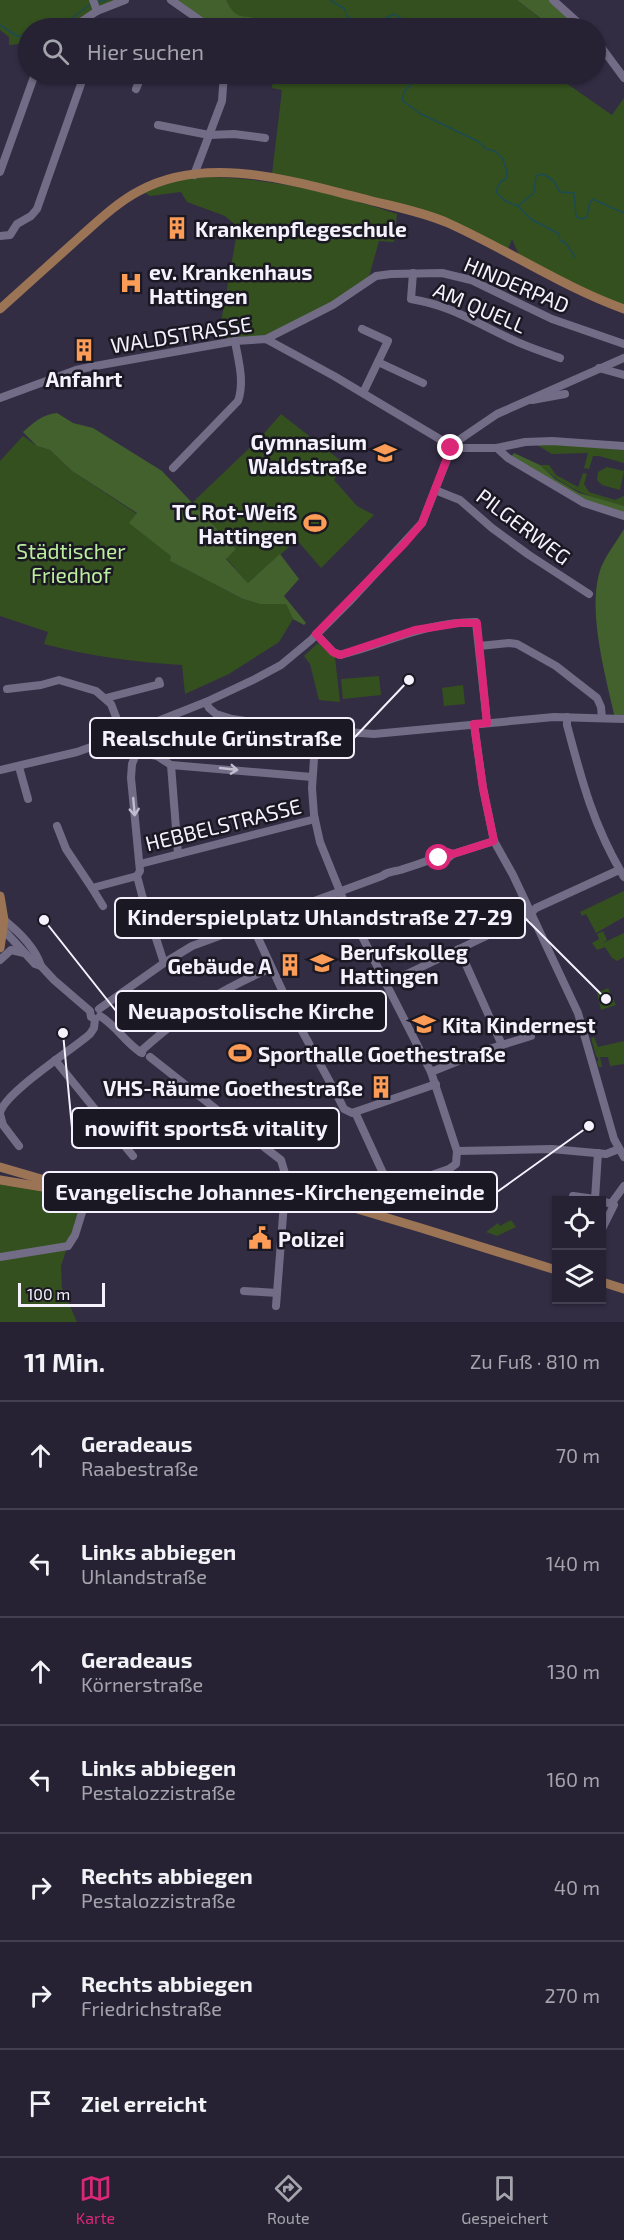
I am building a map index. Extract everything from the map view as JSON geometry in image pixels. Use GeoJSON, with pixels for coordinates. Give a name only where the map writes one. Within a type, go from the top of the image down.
{"type":"FeatureCollection","features":[{"type":"Feature","properties":{"kind":"main road"},"geometry":{"type":"LineString","coordinates":[[0,309],[89,229],[130,196],[152,185],[194,175],[240,174],[274,178],[430,216],[467,232],[580,291],[624,309]]}},
{"type":"Feature","properties":{"kind":"main road"},"geometry":{"type":"LineString","coordinates":[[0,896],[2,923],[0,948]]}},
{"type":"Feature","properties":{"kind":"main road"},"geometry":{"type":"LineString","coordinates":[[0,1167],[50,1180],[86,1193]]}},
{"type":"Feature","properties":{"kind":"main road"},"geometry":{"type":"LineString","coordinates":[[0,1180],[157,1204],[284,1199],[326,1203],[354,1209],[552,1269]]}},
{"type":"Feature","properties":{"kind":"main road"},"geometry":{"type":"LineString","coordinates":[[606,1283],[624,1288]]}},
{"type":"Feature","properties":{"kind":"street"},"geometry":{"type":"LineString","coordinates":[[82,18],[95,6],[125,0]]}},
{"type":"Feature","properties":{"kind":"street"},"geometry":{"type":"LineString","coordinates":[[173,0],[197,18]]}},
{"type":"Feature","properties":{"kind":"street"},"geometry":{"type":"LineString","coordinates":[[553,0],[574,18]]}},
{"type":"Feature","properties":{"kind":"street"},"geometry":{"type":"LineString","coordinates":[[606,54],[624,78]]}},
{"type":"Feature","properties":{"kind":"street"},"geometry":{"type":"LineString","coordinates":[[0,172],[31,84]]}},
{"type":"Feature","properties":{"kind":"street"},"geometry":{"type":"LineString","coordinates":[[0,236],[10,235],[17,224],[31,216],[37,209],[81,84]]}},
{"type":"Feature","properties":{"kind":"street"},"geometry":{"type":"LineString","coordinates":[[136,89],[138,84]]}},
{"type":"Feature","properties":{"kind":"street"},"geometry":{"type":"LineString","coordinates":[[194,175],[223,97],[224,84]]}},
{"type":"Feature","properties":{"kind":"street"},"geometry":{"type":"LineString","coordinates":[[158,125],[209,135],[234,134],[264,138]]}},
{"type":"Feature","properties":{"kind":"street","name":"AM QUELL"},"geometry":{"type":"LineString","coordinates":[[412,273],[411,299],[443,306],[477,320],[511,339],[560,358]]}},
{"type":"Feature","properties":{"kind":"street","name":"HINDERPAD"},"geometry":{"type":"LineString","coordinates":[[266,339],[333,305],[372,278],[391,274],[442,273],[471,279],[552,319],[624,344]]}},
{"type":"Feature","properties":{"kind":"street"},"geometry":{"type":"LineString","coordinates":[[362,329],[388,341],[363,393]]}},
{"type":"Feature","properties":{"kind":"street","name":"WALDSTRASSE"},"geometry":{"type":"LineString","coordinates":[[0,398],[76,370],[235,340],[266,339],[363,393],[451,448]]}},
{"type":"Feature","properties":{"kind":"street"},"geometry":{"type":"LineString","coordinates":[[173,468],[238,401],[242,391],[242,380],[235,340]]}},
{"type":"Feature","properties":{"kind":"street"},"geometry":{"type":"LineString","coordinates":[[0,770],[77,752],[127,734],[206,702],[281,664],[316,634],[422,523],[451,448],[497,414],[624,358]]}},
{"type":"Feature","properties":{"kind":"street"},"geometry":{"type":"LineString","coordinates":[[378,362],[423,384]]}},
{"type":"Feature","properties":{"kind":"street"},"geometry":{"type":"LineString","coordinates":[[599,368],[624,375]]}},
{"type":"Feature","properties":{"kind":"street"},"geometry":{"type":"LineString","coordinates":[[522,402],[566,394]]}},
{"type":"Feature","properties":{"kind":"street"},"geometry":{"type":"LineString","coordinates":[[451,448],[497,448],[511,447],[525,442],[552,441],[624,446]]}},
{"type":"Feature","properties":{"kind":"street"},"geometry":{"type":"LineString","coordinates":[[497,448],[508,458],[584,503],[624,516]]}},
{"type":"Feature","properties":{"kind":"street","name":"PILGERWEG"},"geometry":{"type":"LineString","coordinates":[[435,490],[460,500],[510,541],[589,594]]}},
{"type":"Feature","properties":{"kind":"street"},"geometry":{"type":"LineString","coordinates":[[316,634],[333,652],[340,655],[408,632],[475,622],[478,625],[487,723]]}},
{"type":"Feature","properties":{"kind":"street"},"geometry":{"type":"LineString","coordinates":[[479,646],[513,643],[545,658],[597,698],[602,718]]}},
{"type":"Feature","properties":{"kind":"street"},"geometry":{"type":"LineString","coordinates":[[8,689],[59,680],[96,691],[106,698],[137,752],[157,756],[171,765],[312,777]]}},
{"type":"Feature","properties":{"kind":"street"},"geometry":{"type":"LineString","coordinates":[[106,698],[160,684],[159,681]]}},
{"type":"Feature","properties":{"kind":"street"},"geometry":{"type":"LineString","coordinates":[[206,702],[216,714],[227,718],[316,730],[385,734],[567,717],[624,719]]}},
{"type":"Feature","properties":{"kind":"street"},"geometry":{"type":"LineString","coordinates":[[567,717],[567,725],[589,806],[624,878]]}},
{"type":"Feature","properties":{"kind":"street"},"geometry":{"type":"LineString","coordinates":[[474,724],[483,788],[494,841],[578,1013],[619,1149],[624,1157]]}},
{"type":"Feature","properties":{"kind":"street"},"geometry":{"type":"LineString","coordinates":[[316,730],[312,777],[315,819],[322,849],[340,892],[431,1072],[457,1151],[456,1164],[449,1169],[394,1188],[388,1184],[355,1112]]}},
{"type":"Feature","properties":{"kind":"street"},"geometry":{"type":"LineString","coordinates":[[92,888],[137,876],[140,871],[131,778],[132,764],[137,752]]}},
{"type":"Feature","properties":{"kind":"street"},"geometry":{"type":"LineString","coordinates":[[171,765],[178,854]]}},
{"type":"Feature","properties":{"kind":"street"},"geometry":{"type":"LineString","coordinates":[[19,766],[28,799]]}},
{"type":"Feature","properties":{"kind":"street","name":"HEBBELSTRASSE"},"geometry":{"type":"LineString","coordinates":[[140,864],[315,819]]}},
{"type":"Feature","properties":{"kind":"street"},"geometry":{"type":"LineString","coordinates":[[57,826],[66,849],[103,906]]}},
{"type":"Feature","properties":{"kind":"street"},"geometry":{"type":"LineString","coordinates":[[19,1146],[3,1125],[1,1107],[55,1060],[90,1034],[98,1015],[164,963],[192,946],[382,876],[389,877],[396,871],[439,858],[449,858],[453,854],[494,841]]}},
{"type":"Feature","properties":{"kind":"street"},"geometry":{"type":"LineString","coordinates":[[386,984],[528,916],[536,908],[620,870]]}},
{"type":"Feature","properties":{"kind":"street"},"geometry":{"type":"LineString","coordinates":[[137,876],[164,963]]}},
{"type":"Feature","properties":{"kind":"street"},"geometry":{"type":"LineString","coordinates":[[2,923],[25,953],[35,964],[41,966]]}},
{"type":"Feature","properties":{"kind":"street"},"geometry":{"type":"LineString","coordinates":[[2,923],[16,931],[38,958],[41,966],[90,1011],[93,1008],[98,1015],[145,1055],[280,1160],[286,1177],[276,1306]]}},
{"type":"Feature","properties":{"kind":"street"},"geometry":{"type":"LineString","coordinates":[[252,925],[271,968],[347,1112],[355,1112],[436,1084]]}},
{"type":"Feature","properties":{"kind":"street"},"geometry":{"type":"LineString","coordinates":[[459,949],[502,1045]]}},
{"type":"Feature","properties":{"kind":"street"},"geometry":{"type":"LineString","coordinates":[[0,960],[11,950],[25,953]]}},
{"type":"Feature","properties":{"kind":"street"},"geometry":{"type":"LineString","coordinates":[[145,1055],[195,1007],[225,988],[271,968]]}},
{"type":"Feature","properties":{"kind":"street"},"geometry":{"type":"LineString","coordinates":[[431,1072],[531,1036]]}},
{"type":"Feature","properties":{"kind":"street"},"geometry":{"type":"LineString","coordinates":[[55,1060],[133,1156]]}},
{"type":"Feature","properties":{"kind":"street"},"geometry":{"type":"LineString","coordinates":[[457,1151],[552,1149],[606,1154],[619,1149]]}},
{"type":"Feature","properties":{"kind":"street"},"geometry":{"type":"LineString","coordinates":[[598,1153],[599,1196]]}},
{"type":"Feature","properties":{"kind":"street"},"geometry":{"type":"LineString","coordinates":[[611,1204],[624,1186]]}},
{"type":"Feature","properties":{"kind":"street"},"geometry":{"type":"LineString","coordinates":[[0,1257],[68,1245],[72,1242],[78,1227],[86,1193]]}},
{"type":"Feature","properties":{"kind":"street"},"geometry":{"type":"LineString","coordinates":[[606,1202],[614,1205],[606,1221]]}},
{"type":"Feature","properties":{"kind":"street"},"geometry":{"type":"LineString","coordinates":[[244,1291],[277,1293]]}},
{"type":"Feature","properties":{"kind":"green space"},"geometry":{"type":"Polygon","coordinates":[[[0,0],[122,0],[89,18],[18,18],[18,44],[9,45],[9,37],[0,30],[0,0]]]}},
{"type":"Feature","properties":{"kind":"green space"},"geometry":{"type":"Polygon","coordinates":[[[176,0],[517,0],[540,18],[200,18],[176,0]]]}},
{"type":"Feature","properties":{"kind":"green space"},"geometry":{"type":"Polygon","coordinates":[[[178,0],[226,0],[230,8],[238,15],[252,18],[239,18],[202,18],[178,0]]]}},
{"type":"Feature","properties":{"kind":"green space"},"geometry":{"type":"Polygon","coordinates":[[[517,0],[551,0],[569,17],[540,18],[517,0]]]}},
{"type":"Feature","properties":{"kind":"green space"},"geometry":{"type":"Polygon","coordinates":[[[272,84],[567,84],[612,115],[624,98],[624,305],[581,288],[519,255],[512,239],[508,249],[469,229],[272,174],[282,90],[272,88],[272,84]]]}},
{"type":"Feature","properties":{"kind":"green space"},"geometry":{"type":"Polygon","coordinates":[[[211,177],[306,188],[397,214],[394,242],[379,241],[369,277],[333,303],[269,335],[218,339],[238,227],[225,216],[187,202],[181,192],[150,196],[144,192],[176,181],[211,177]]]}},
{"type":"Feature","properties":{"kind":"green space"},"geometry":{"type":"Polygon","coordinates":[[[57,413],[73,423],[93,428],[162,471],[236,549],[226,559],[248,583],[280,554],[299,579],[284,596],[306,623],[304,625],[293,619],[286,604],[260,604],[243,599],[170,561],[171,556],[129,523],[137,513],[72,471],[50,450],[37,446],[23,432],[34,422],[57,413]]]}},
{"type":"Feature","properties":{"kind":"green space"},"geometry":{"type":"Polygon","coordinates":[[[281,414],[340,460],[342,467],[334,480],[357,506],[374,515],[321,568],[297,540],[248,583],[226,558],[236,549],[192,503],[260,438],[281,414]]]}},
{"type":"Feature","properties":{"kind":"green space","name":"Städtischer Friedhof"},"geometry":{"type":"Polygon","coordinates":[[[23,436],[37,446],[50,450],[72,471],[137,514],[130,523],[172,556],[170,561],[243,599],[260,604],[286,604],[293,619],[279,642],[229,674],[185,694],[182,665],[112,658],[44,644],[48,632],[0,616],[0,461],[23,436]]]}},
{"type":"Feature","properties":{"kind":"green space"},"geometry":{"type":"Polygon","coordinates":[[[552,444],[624,450],[624,463],[593,456],[589,469],[584,468],[588,453],[552,454],[537,445],[552,444]]]}},
{"type":"Feature","properties":{"kind":"green space"},"geometry":{"type":"Polygon","coordinates":[[[514,453],[540,465],[555,479],[579,493],[624,506],[624,515],[588,503],[510,458],[514,453]]]}},
{"type":"Feature","properties":{"kind":"green space"},"geometry":{"type":"Polygon","coordinates":[[[540,465],[549,465],[556,475],[578,487],[583,473],[587,474],[584,484],[589,492],[615,500],[624,496],[624,506],[579,491],[559,480],[540,465]]]}},
{"type":"Feature","properties":{"kind":"green space"},"geometry":{"type":"Polygon","coordinates":[[[607,467],[624,471],[620,490],[602,485],[597,480],[598,472],[607,467]]]}},
{"type":"Feature","properties":{"kind":"green space"},"geometry":{"type":"Polygon","coordinates":[[[624,529],[624,717],[615,718],[597,627],[596,590],[603,562],[624,529]]]}},
{"type":"Feature","properties":{"kind":"green space"},"geometry":{"type":"Polygon","coordinates":[[[318,643],[335,657],[340,702],[319,700],[310,664],[304,656],[318,643]]]}},
{"type":"Feature","properties":{"kind":"green space"},"geometry":{"type":"Polygon","coordinates":[[[379,676],[381,695],[343,699],[341,679],[379,676]]]}},
{"type":"Feature","properties":{"kind":"green space"},"geometry":{"type":"Polygon","coordinates":[[[463,685],[465,704],[444,706],[442,688],[463,685]]]}},
{"type":"Feature","properties":{"kind":"green space"},"geometry":{"type":"Polygon","coordinates":[[[624,891],[624,917],[596,933],[586,914],[582,916],[580,912],[624,891]]]}},
{"type":"Feature","properties":{"kind":"green space"},"geometry":{"type":"Polygon","coordinates":[[[603,931],[607,940],[603,943],[624,933],[624,957],[617,961],[612,958],[605,947],[597,950],[592,943],[599,939],[597,934],[603,931]]]}},
{"type":"Feature","properties":{"kind":"green space"},"geometry":{"type":"Polygon","coordinates":[[[608,988],[616,1005],[601,1010],[597,993],[608,988]]]}},
{"type":"Feature","properties":{"kind":"green space"},"geometry":{"type":"Polygon","coordinates":[[[594,1037],[598,1047],[624,1041],[624,1064],[610,1066],[608,1057],[600,1057],[602,1067],[599,1067],[597,1062],[599,1059],[591,1038],[594,1037]]]}},
{"type":"Feature","properties":{"kind":"green space"},"geometry":{"type":"Polygon","coordinates":[[[0,1183],[83,1198],[61,1266],[62,1288],[77,1322],[0,1322],[0,1183]]]}},
{"type":"Feature","properties":{"kind":"green space"},"geometry":{"type":"Polygon","coordinates":[[[511,1220],[516,1227],[497,1236],[486,1232],[498,1223],[500,1226],[511,1220]]]}},
{"type":"Feature","properties":{"kind":"waterway"},"geometry":{"type":"LineString","coordinates":[[98,2],[106,0]]}},
{"type":"Feature","properties":{"kind":"waterway"},"geometry":{"type":"LineString","coordinates":[[330,0],[345,9],[346,15],[350,18]]}},
{"type":"Feature","properties":{"kind":"waterway"},"geometry":{"type":"LineString","coordinates":[[72,18],[91,4]]}},
{"type":"Feature","properties":{"kind":"waterway"},"geometry":{"type":"LineString","coordinates":[[386,18],[394,14],[400,18]]}},
{"type":"Feature","properties":{"kind":"waterway"},"geometry":{"type":"LineString","coordinates":[[0,25],[18,36]]}},
{"type":"Feature","properties":{"kind":"waterway"},"geometry":{"type":"LineString","coordinates":[[412,84],[405,90],[402,100],[419,113],[479,142],[486,149],[495,151],[502,157],[507,171],[506,179],[500,182],[496,191],[506,201],[518,206],[534,193],[536,176],[543,174],[553,180],[560,192],[574,193],[576,217],[582,219],[587,217],[592,199],[624,213]]}},
{"type":"Feature","properties":{"kind":"waterway"},"geometry":{"type":"LineString","coordinates":[[518,206],[531,219],[559,234],[560,241],[565,242],[575,257]]}},
{"type":"Feature","properties":{"kind":"place","name":"Krankenpflegeschule"},"geometry":{"type":"Point","coordinates":[177,228]}},
{"type":"Feature","properties":{"kind":"place","name":"ev. Krankenhaus Hattingen"},"geometry":{"type":"Point","coordinates":[131,283]}},
{"type":"Feature","properties":{"kind":"place","name":"Anfahrt"},"geometry":{"type":"Point","coordinates":[84,350]}},
{"type":"Feature","properties":{"kind":"place","name":"Gymnasium Waldstraße"},"geometry":{"type":"Point","coordinates":[385,453]}},
{"type":"Feature","properties":{"kind":"place","name":"TC Rot-Weiß Hattingen"},"geometry":{"type":"Point","coordinates":[315,523]}},
{"type":"Feature","properties":{"kind":"place","name":"Realschule Grünstraße"},"geometry":{"type":"Point","coordinates":[409,680]}},
{"type":"Feature","properties":{"kind":"place","name":"Neuapostolische Kirche"},"geometry":{"type":"Point","coordinates":[44,920]}},
{"type":"Feature","properties":{"kind":"place","name":"Berufskolleg Hattingen"},"geometry":{"type":"Point","coordinates":[322,963]}},
{"type":"Feature","properties":{"kind":"place","name":"Gebäude A"},"geometry":{"type":"Point","coordinates":[290,965]}},
{"type":"Feature","properties":{"kind":"place","name":"Kinderspielplatz Uhlandstraße 27-29"},"geometry":{"type":"Point","coordinates":[606,999]}},
{"type":"Feature","properties":{"kind":"place","name":"Kita Kindernest"},"geometry":{"type":"Point","coordinates":[424,1024]}},
{"type":"Feature","properties":{"kind":"place","name":"nowifit sports& vitality"},"geometry":{"type":"Point","coordinates":[63,1033]}},
{"type":"Feature","properties":{"kind":"place","name":"Sporthalle Goethestraße"},"geometry":{"type":"Point","coordinates":[240,1053]}},
{"type":"Feature","properties":{"kind":"place","name":"VHS-Räume Goethestraße"},"geometry":{"type":"Point","coordinates":[381,1087]}},
{"type":"Feature","properties":{"kind":"place","name":"Evangelische Johannes-Kirchengemeinde"},"geometry":{"type":"Point","coordinates":[589,1126]}},
{"type":"Feature","properties":{"kind":"place","name":"Polizei"},"geometry":{"type":"Point","coordinates":[260,1238]}},
{"type":"Feature","properties":{"kind":"route"},"geometry":{"type":"LineString","coordinates":[[439,858],[447,852],[453,854],[494,841],[483,788],[474,724],[487,723],[477,623],[459,623],[415,630],[340,655],[333,652],[316,634],[422,523],[451,448]]}}]}
